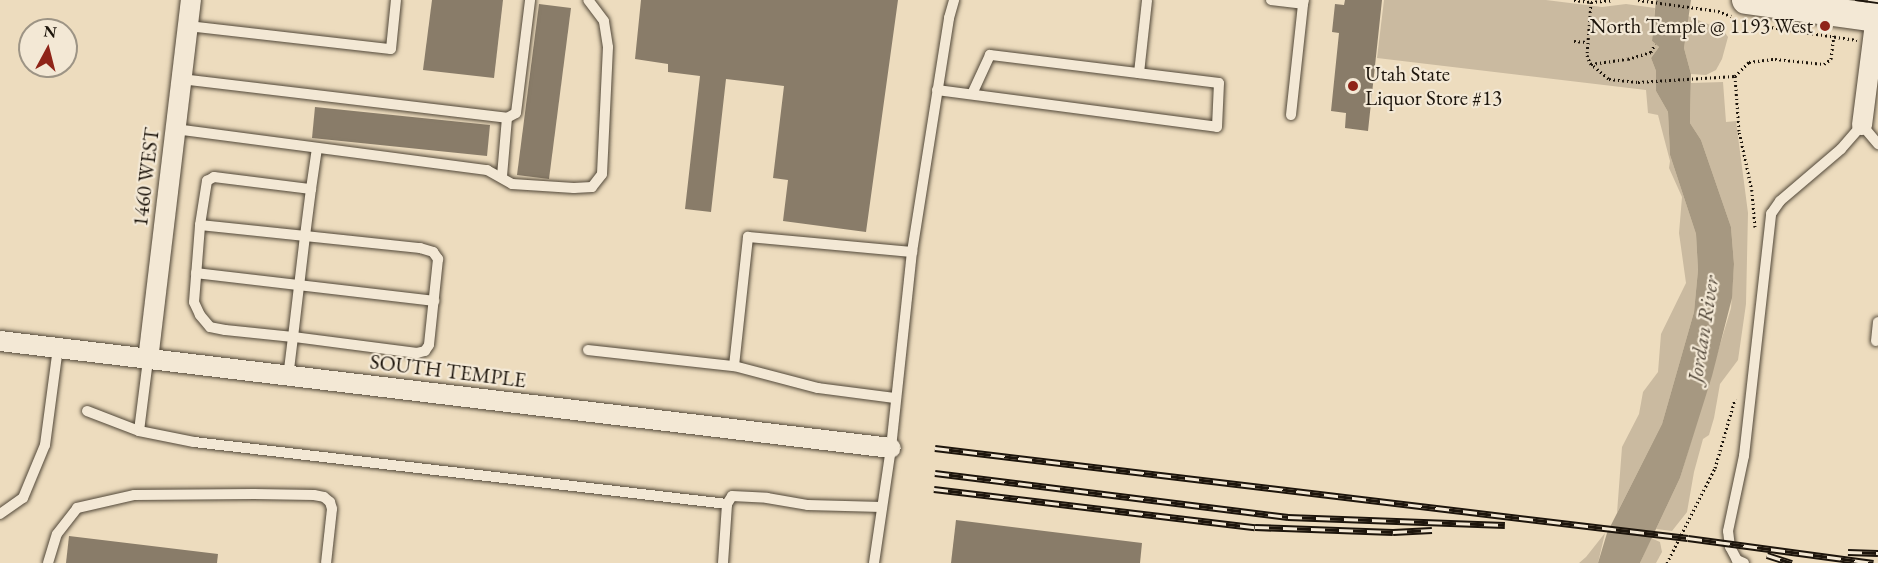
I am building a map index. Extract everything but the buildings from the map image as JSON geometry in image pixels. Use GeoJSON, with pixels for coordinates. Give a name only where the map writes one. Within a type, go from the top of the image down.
{"type":"FeatureCollection","features":[{"type":"Feature","properties":{"kind":"main road"},"geometry":{"type":"LineString","coordinates":[[1746,0],[1877,12]]}},
{"type":"Feature","properties":{"kind":"street","name":"1460 WEST"},"geometry":{"type":"LineString","coordinates":[[148,360],[191,0]]}},
{"type":"Feature","properties":{"kind":"street"},"geometry":{"type":"LineString","coordinates":[[1862,125],[1877,12]]}},
{"type":"Feature","properties":{"kind":"street","name":"SOUTH TEMPLE"},"geometry":{"type":"LineString","coordinates":[[0,341],[891,448]]}},
{"type":"Feature","properties":{"kind":"lane"},"geometry":{"type":"LineString","coordinates":[[188,26],[391,49],[396,0]]}},
{"type":"Feature","properties":{"kind":"lane"},"geometry":{"type":"LineString","coordinates":[[182,79],[507,118],[516,113],[530,0]]}},
{"type":"Feature","properties":{"kind":"lane"},"geometry":{"type":"LineString","coordinates":[[176,129],[487,170],[502,176],[512,184],[592,187],[599,181],[602,174],[608,47],[604,21],[588,0]]}},
{"type":"Feature","properties":{"kind":"lane"},"geometry":{"type":"LineString","coordinates":[[874,563],[891,448],[912,252],[954,0]]}},
{"type":"Feature","properties":{"kind":"lane"},"geometry":{"type":"LineString","coordinates":[[1139,73],[1147,0]]}},
{"type":"Feature","properties":{"kind":"lane"},"geometry":{"type":"LineString","coordinates":[[1271,0],[1303,2],[1291,115]]}},
{"type":"Feature","properties":{"kind":"lane"},"geometry":{"type":"LineString","coordinates":[[938,90],[1216,127],[1219,83],[990,55],[972,94]]}},
{"type":"Feature","properties":{"kind":"lane"},"geometry":{"type":"LineString","coordinates":[[502,176],[507,118]]}},
{"type":"Feature","properties":{"kind":"lane"},"geometry":{"type":"LineString","coordinates":[[1743,563],[1737,560],[1730,547],[1728,531],[1744,456],[1771,214],[1780,201],[1841,149],[1862,125],[1878,144]]}},
{"type":"Feature","properties":{"kind":"lane"},"geometry":{"type":"LineString","coordinates":[[288,376],[317,148]]}},
{"type":"Feature","properties":{"kind":"lane"},"geometry":{"type":"LineString","coordinates":[[200,225],[420,248],[433,252],[438,259],[429,345],[425,351],[417,353],[210,327],[200,315],[194,302],[200,225],[207,181],[213,177],[311,189]]}},
{"type":"Feature","properties":{"kind":"lane"},"geometry":{"type":"LineString","coordinates":[[734,366],[748,237],[912,252]]}},
{"type":"Feature","properties":{"kind":"lane"},"geometry":{"type":"LineString","coordinates":[[196,273],[434,301]]}},
{"type":"Feature","properties":{"kind":"lane"},"geometry":{"type":"LineString","coordinates":[[1876,341],[1878,322]]}},
{"type":"Feature","properties":{"kind":"lane"},"geometry":{"type":"LineString","coordinates":[[0,514],[23,498],[45,445],[58,348]]}},
{"type":"Feature","properties":{"kind":"lane"},"geometry":{"type":"LineString","coordinates":[[588,350],[734,366],[818,388],[895,398]]}},
{"type":"Feature","properties":{"kind":"lane"},"geometry":{"type":"LineString","coordinates":[[139,431],[148,360]]}},
{"type":"Feature","properties":{"kind":"lane"},"geometry":{"type":"LineString","coordinates":[[87,411],[139,431],[194,442],[727,504]]}},
{"type":"Feature","properties":{"kind":"lane"},"geometry":{"type":"LineString","coordinates":[[48,563],[57,534],[76,508],[134,495],[254,494],[324,496],[330,502],[332,509],[326,563]]}},
{"type":"Feature","properties":{"kind":"lane"},"geometry":{"type":"LineString","coordinates":[[723,563],[727,504],[732,496],[740,495],[808,505],[882,507]]}},
{"type":"Feature","properties":{"kind":"path"},"geometry":{"type":"LineString","coordinates":[[1574,0],[1591,2],[1612,0]]}},
{"type":"Feature","properties":{"kind":"path"},"geometry":{"type":"LineString","coordinates":[[1638,0],[1718,11]]}},
{"type":"Feature","properties":{"kind":"path"},"geometry":{"type":"LineString","coordinates":[[1591,2],[1587,55],[1591,64],[1609,80],[1638,82],[1720,78],[1735,76],[1749,62],[1775,59],[1824,63],[1831,59],[1832,37],[1841,38]]}},
{"type":"Feature","properties":{"kind":"path"},"geometry":{"type":"LineString","coordinates":[[1574,41],[1587,42]]}},
{"type":"Feature","properties":{"kind":"path"},"geometry":{"type":"LineString","coordinates":[[1591,64],[1628,59],[1651,52],[1655,44]]}},
{"type":"Feature","properties":{"kind":"path"},"geometry":{"type":"LineString","coordinates":[[1735,76],[1739,131],[1752,191],[1755,237]]}},
{"type":"Feature","properties":{"kind":"path"},"geometry":{"type":"LineString","coordinates":[[1667,563],[1715,468],[1735,398]]}},
{"type":"Feature","properties":{"kind":"shaded area"},"geometry":{"type":"Polygon","coordinates":[[[1384,0],[1546,0],[1602,7],[1626,4],[1655,8],[1652,41],[1659,47],[1651,58],[1656,71],[1656,91],[1668,112],[1670,155],[1696,234],[1698,270],[1694,312],[1662,424],[1617,513],[1622,447],[1639,414],[1643,392],[1658,372],[1661,334],[1686,283],[1679,233],[1682,197],[1669,168],[1670,161],[1658,115],[1648,113],[1646,90],[1377,58],[1384,0]]]}},
{"type":"Feature","properties":{"kind":"shaded area"},"geometry":{"type":"Polygon","coordinates":[[[1688,16],[1723,30],[1728,37],[1722,59],[1716,70],[1706,75],[1691,74],[1684,48],[1688,16]]]}},
{"type":"Feature","properties":{"kind":"shaded area"},"geometry":{"type":"Polygon","coordinates":[[[1723,82],[1726,122],[1736,121],[1748,213],[1746,304],[1738,360],[1720,384],[1709,435],[1703,439],[1694,472],[1687,512],[1672,531],[1656,529],[1680,478],[1731,308],[1734,264],[1731,227],[1701,140],[1690,123],[1691,83],[1723,82]]]}},
{"type":"Feature","properties":{"kind":"shaded area"},"geometry":{"type":"Polygon","coordinates":[[[1605,533],[1598,563],[1579,563],[1586,557],[1605,533]]]}},
{"type":"Feature","properties":{"kind":"shaded area"},"geometry":{"type":"Polygon","coordinates":[[[1651,538],[1660,542],[1662,552],[1656,563],[1640,563],[1651,538]]]}},
{"type":"Feature","properties":{"kind":"water","name":"Jordan River"},"geometry":{"type":"Polygon","coordinates":[[[1656,0],[1691,0],[1684,48],[1691,74],[1690,123],[1701,140],[1731,227],[1734,264],[1732,298],[1712,376],[1680,478],[1640,563],[1598,563],[1607,533],[1662,424],[1694,312],[1698,270],[1696,234],[1670,155],[1668,112],[1656,91],[1656,71],[1651,58],[1659,47],[1652,41],[1656,0]]]}},
{"type":"Feature","properties":{"kind":"tram line"},"geometry":{"type":"LineString","coordinates":[[1856,0],[1878,3]]}},
{"type":"Feature","properties":{"kind":"railway"},"geometry":{"type":"LineString","coordinates":[[935,448],[1688,538],[1873,563]]}},
{"type":"Feature","properties":{"kind":"railway"},"geometry":{"type":"LineString","coordinates":[[935,473],[1288,517],[1505,525]]}},
{"type":"Feature","properties":{"kind":"railway"},"geometry":{"type":"LineString","coordinates":[[934,489],[1255,527],[1393,532],[1432,530]]}},
{"type":"Feature","properties":{"kind":"railway"},"geometry":{"type":"LineString","coordinates":[[1848,552],[1878,553]]}},
{"type":"Feature","properties":{"kind":"railway"},"geometry":{"type":"LineString","coordinates":[[1767,555],[1792,563]]}},
{"type":"Feature","properties":{"kind":"place","name":"North Temple @ 1193 West"},"geometry":{"type":"Point","coordinates":[1825,26]}},
{"type":"Feature","properties":{"kind":"place","name":"Utah State Liquor Store #13"},"geometry":{"type":"Point","coordinates":[1353,86]}}]}
